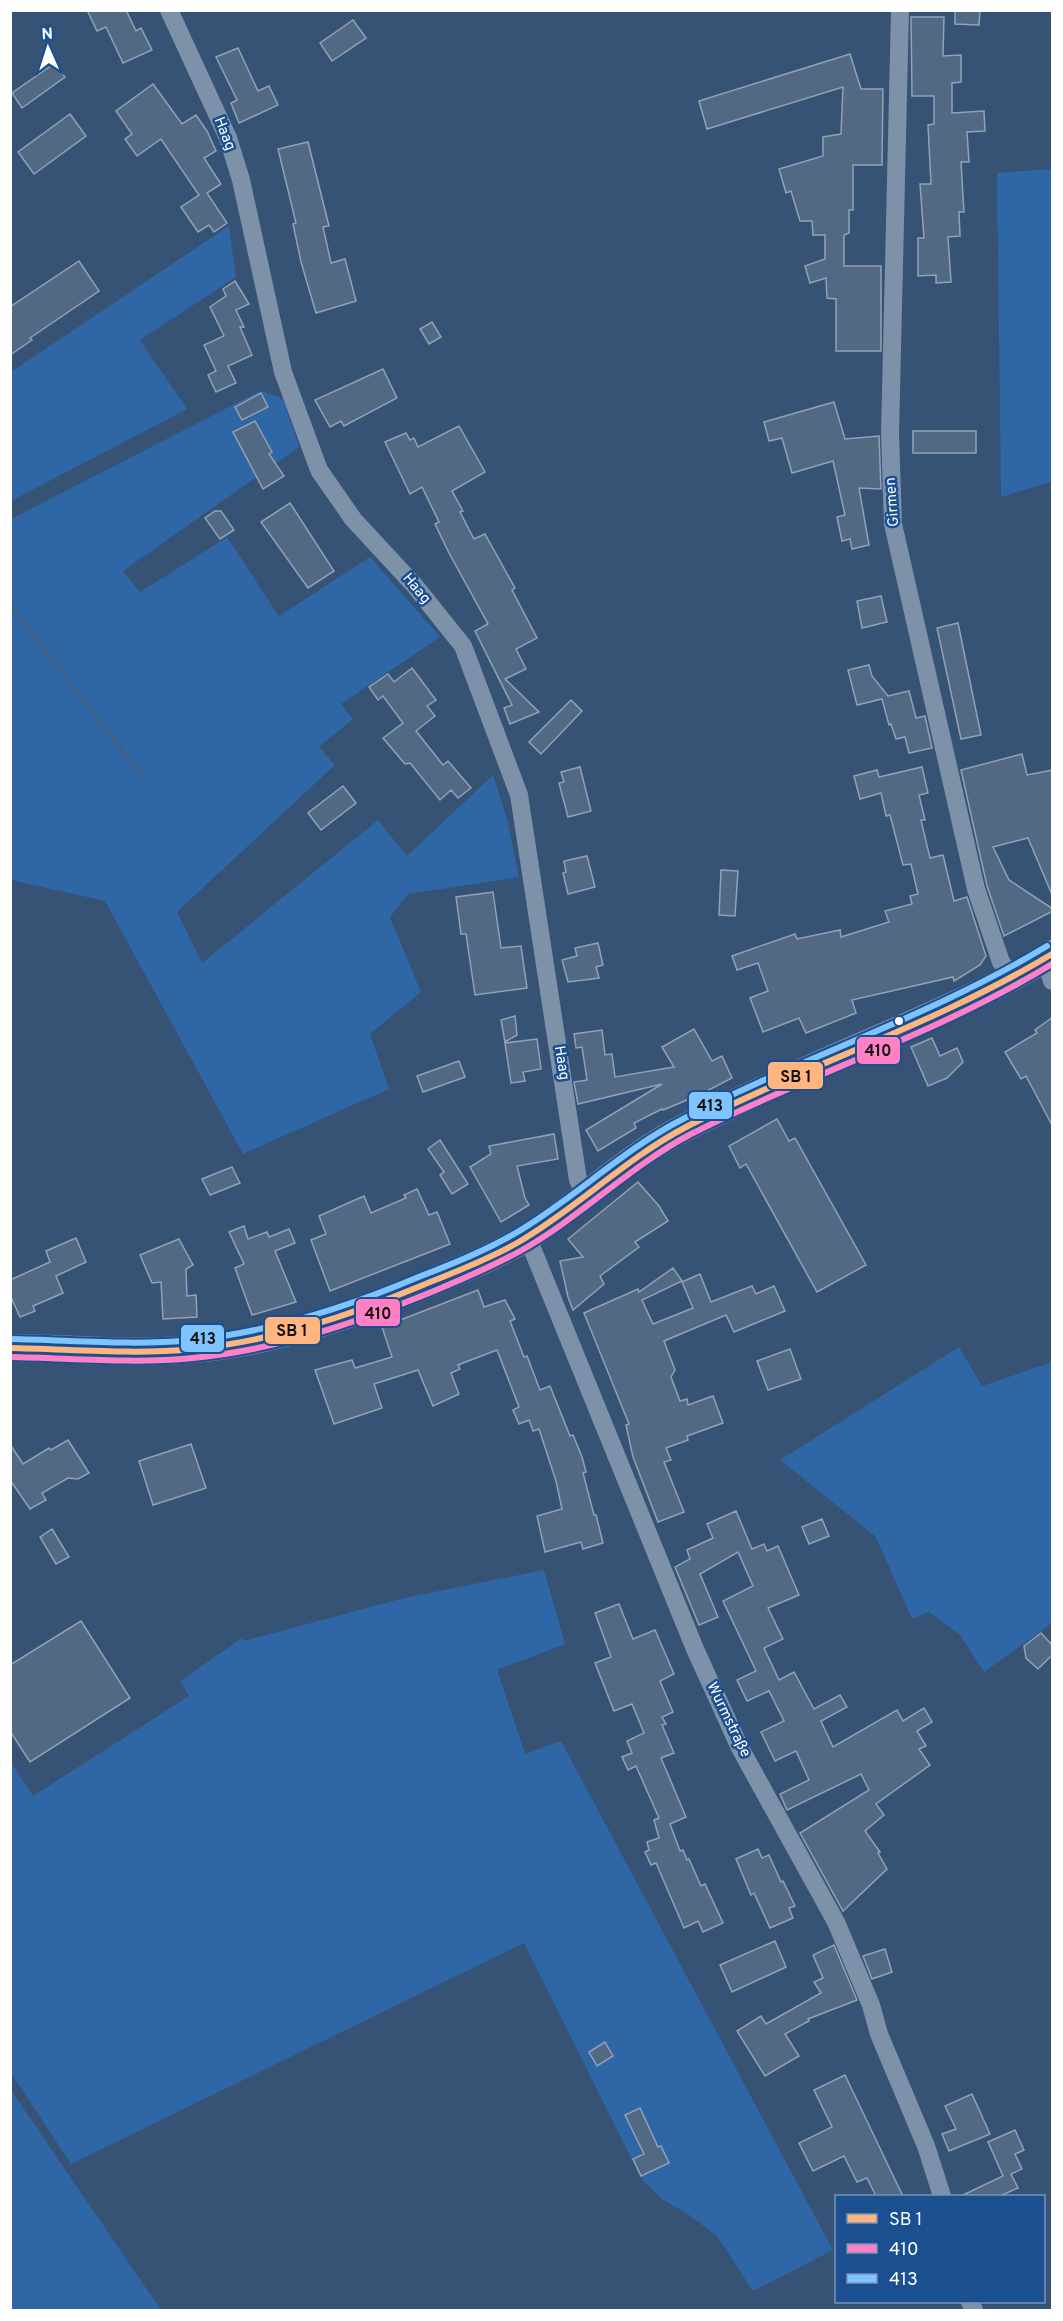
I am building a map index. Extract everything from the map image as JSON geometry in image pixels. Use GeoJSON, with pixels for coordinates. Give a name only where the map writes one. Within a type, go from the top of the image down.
{"type":"FeatureCollection","features":[{"type":"Feature","properties":{"kind":"main road"},"geometry":{"type":"LineString","coordinates":[[10,1348],[159,1352],[252,1341],[336,1318],[409,1292],[461,1270],[527,1236],[631,1161],[683,1128],[1012,976],[1050,964]]}},
{"type":"Feature","properties":{"kind":"street","name":"Haag"},"geometry":{"type":"LineString","coordinates":[[169,10],[228,138],[241,180],[283,372],[319,470],[353,519],[415,586],[463,646],[519,795],[579,1180],[585,1195]]}},
{"type":"Feature","properties":{"kind":"street","name":"Girmen"},"geometry":{"type":"LineString","coordinates":[[900,10],[890,422],[893,524],[976,889],[1001,962],[1012,976]]}},
{"type":"Feature","properties":{"kind":"street","name":"Wurmstraße"},"geometry":{"type":"LineString","coordinates":[[527,1236],[694,1649],[740,1748],[836,1922],[871,2005],[879,2034],[926,2146],[942,2195]]}},
{"type":"Feature","properties":{"kind":"shaded area"},"geometry":{"type":"Polygon","coordinates":[[[1052,169],[1052,482],[1001,497],[997,173],[1052,169]]]}},
{"type":"Feature","properties":{"kind":"shaded area"},"geometry":{"type":"Polygon","coordinates":[[[229,226],[236,277],[140,340],[187,409],[11,501],[11,372],[229,226]]]}},
{"type":"Feature","properties":{"kind":"shaded area"},"geometry":{"type":"Polygon","coordinates":[[[260,391],[279,397],[285,403],[299,447],[123,571],[140,592],[227,537],[279,616],[370,557],[440,637],[341,704],[353,719],[319,747],[335,765],[177,912],[202,963],[378,820],[407,856],[493,775],[507,819],[519,877],[408,894],[390,917],[421,992],[370,1034],[389,1089],[243,1154],[105,901],[11,880],[11,519],[260,391]]]}},
{"type":"Feature","properties":{"kind":"shaded area"},"geometry":{"type":"Polygon","coordinates":[[[959,1347],[982,1386],[1052,1362],[1052,1623],[984,1672],[960,1635],[929,1612],[912,1619],[876,1537],[780,1460],[959,1347]]]}},
{"type":"Feature","properties":{"kind":"shaded area"},"geometry":{"type":"Polygon","coordinates":[[[544,1570],[565,1644],[497,1670],[525,1754],[561,1741],[833,2250],[753,2291],[717,2236],[662,2199],[642,2180],[524,1943],[71,2164],[11,2073],[10,1761],[33,1796],[189,1696],[180,1681],[242,1638],[244,1641],[404,1598],[544,1570]]]}},
{"type":"Feature","properties":{"kind":"shaded area"},"geometry":{"type":"Polygon","coordinates":[[[11,2090],[161,2310],[11,2310],[11,2090]]]}},
{"type":"Feature","properties":{"kind":"building"},"geometry":{"type":"Polygon","coordinates":[[[87,10],[126,10],[136,31],[141,28],[152,50],[123,63],[106,27],[97,31],[87,10]]]}},
{"type":"Feature","properties":{"kind":"building"},"geometry":{"type":"Polygon","coordinates":[[[955,10],[980,10],[979,25],[955,24],[955,10]]]}},
{"type":"Feature","properties":{"kind":"building"},"geometry":{"type":"Polygon","coordinates":[[[911,17],[944,17],[943,56],[961,55],[961,82],[952,83],[952,113],[984,111],[985,131],[967,132],[969,162],[961,162],[964,212],[959,212],[960,236],[948,237],[951,282],[936,283],[936,275],[918,276],[918,238],[924,238],[920,184],[931,184],[928,125],[934,124],[934,96],[912,96],[911,17]]]}},
{"type":"Feature","properties":{"kind":"building"},"geometry":{"type":"Polygon","coordinates":[[[353,20],[366,38],[332,61],[320,43],[353,20]]]}},
{"type":"Feature","properties":{"kind":"building"},"geometry":{"type":"Polygon","coordinates":[[[238,48],[258,91],[269,86],[278,105],[239,123],[231,103],[237,100],[216,57],[238,48]]]}},
{"type":"Feature","properties":{"kind":"building"},"geometry":{"type":"Polygon","coordinates":[[[850,54],[861,89],[883,89],[882,165],[853,165],[853,210],[849,210],[849,233],[844,235],[844,266],[881,266],[881,351],[836,351],[836,299],[827,298],[826,278],[810,283],[805,266],[825,259],[825,235],[813,235],[812,221],[800,221],[791,191],[786,193],[779,169],[823,156],[823,137],[841,134],[843,87],[707,129],[699,101],[850,54]]]}},
{"type":"Feature","properties":{"kind":"building"},"geometry":{"type":"Polygon","coordinates":[[[55,63],[65,77],[22,108],[12,93],[55,63]]]}},
{"type":"Feature","properties":{"kind":"building"},"geometry":{"type":"Polygon","coordinates":[[[153,84],[182,124],[196,115],[207,131],[216,151],[204,158],[221,184],[207,193],[227,223],[214,232],[209,225],[198,232],[181,207],[199,195],[161,139],[137,156],[125,139],[132,134],[116,111],[153,84]]]}},
{"type":"Feature","properties":{"kind":"building"},"geometry":{"type":"Polygon","coordinates":[[[70,114],[86,136],[34,174],[18,152],[70,114]]]}},
{"type":"Feature","properties":{"kind":"building"},"geometry":{"type":"Polygon","coordinates":[[[308,142],[329,226],[323,227],[331,263],[345,259],[356,301],[316,313],[301,262],[293,224],[296,223],[278,149],[308,142]]]}},
{"type":"Feature","properties":{"kind":"building"},"geometry":{"type":"Polygon","coordinates":[[[79,261],[99,291],[30,338],[32,340],[10,355],[10,307],[79,261]]]}},
{"type":"Feature","properties":{"kind":"building"},"geometry":{"type":"Polygon","coordinates":[[[235,281],[249,304],[236,310],[244,327],[240,327],[252,355],[228,366],[236,383],[216,392],[208,375],[216,371],[204,345],[224,336],[210,307],[226,296],[223,289],[235,281]]]}},
{"type":"Feature","properties":{"kind":"building"},"geometry":{"type":"Polygon","coordinates":[[[432,322],[441,337],[429,344],[420,329],[432,322]]]}},
{"type":"Feature","properties":{"kind":"building"},"geometry":{"type":"Polygon","coordinates":[[[383,369],[397,398],[344,426],[341,421],[330,427],[315,400],[383,369]]]}},
{"type":"Feature","properties":{"kind":"building"},"geometry":{"type":"Polygon","coordinates":[[[261,393],[268,407],[242,420],[235,407],[261,393]]]}},
{"type":"Feature","properties":{"kind":"building"},"geometry":{"type":"Polygon","coordinates":[[[834,402],[845,439],[879,436],[881,489],[859,488],[869,545],[852,549],[850,539],[842,541],[837,517],[845,515],[833,461],[792,473],[782,438],[769,441],[764,422],[834,402]]]}},
{"type":"Feature","properties":{"kind":"building"},"geometry":{"type":"Polygon","coordinates":[[[255,421],[272,452],[269,454],[284,476],[263,489],[233,432],[255,421]]]}},
{"type":"Feature","properties":{"kind":"building"},"geometry":{"type":"Polygon","coordinates":[[[459,426],[485,472],[452,491],[474,539],[485,534],[515,588],[512,590],[537,638],[516,649],[526,669],[505,679],[539,712],[510,724],[504,708],[512,705],[475,631],[488,624],[435,524],[439,522],[422,487],[410,494],[385,442],[406,433],[410,440],[414,438],[418,447],[459,426]]]}},
{"type":"Feature","properties":{"kind":"building"},"geometry":{"type":"Polygon","coordinates":[[[913,431],[976,431],[976,453],[913,453],[913,431]]]}},
{"type":"Feature","properties":{"kind":"building"},"geometry":{"type":"Polygon","coordinates":[[[290,503],[334,571],[308,588],[261,522],[290,503]]]}},
{"type":"Feature","properties":{"kind":"building"},"geometry":{"type":"Polygon","coordinates":[[[215,511],[221,511],[234,530],[220,539],[205,518],[215,511]]]}},
{"type":"Feature","properties":{"kind":"building"},"geometry":{"type":"Polygon","coordinates":[[[881,596],[887,622],[862,628],[857,601],[881,596]]]}},
{"type":"Feature","properties":{"kind":"building"},"geometry":{"type":"Polygon","coordinates":[[[958,623],[981,735],[961,739],[937,628],[958,623]]]}},
{"type":"Feature","properties":{"kind":"building"},"geometry":{"type":"Polygon","coordinates":[[[869,665],[872,676],[888,696],[909,691],[916,718],[925,716],[932,748],[909,753],[905,737],[896,739],[891,724],[889,725],[882,699],[857,705],[848,670],[869,665]]]}},
{"type":"Feature","properties":{"kind":"building"},"geometry":{"type":"Polygon","coordinates":[[[412,668],[436,700],[427,706],[435,716],[416,731],[443,765],[448,761],[471,788],[458,798],[451,790],[440,800],[410,763],[405,764],[383,738],[403,723],[383,696],[378,700],[369,687],[388,674],[394,682],[412,668]]]}},
{"type":"Feature","properties":{"kind":"building"},"geometry":{"type":"Polygon","coordinates":[[[571,700],[582,711],[541,754],[529,742],[571,700]]]}},
{"type":"Feature","properties":{"kind":"building"},"geometry":{"type":"Polygon","coordinates":[[[1022,754],[1027,775],[1053,770],[1053,897],[1028,838],[993,847],[1009,880],[1053,911],[1004,936],[987,886],[961,770],[1022,754]]]}},
{"type":"Feature","properties":{"kind":"building"},"geometry":{"type":"Polygon","coordinates":[[[580,767],[591,811],[568,817],[559,783],[564,782],[561,772],[580,767]]]}},
{"type":"Feature","properties":{"kind":"building"},"geometry":{"type":"Polygon","coordinates":[[[922,767],[928,793],[919,795],[925,820],[921,820],[930,858],[943,855],[954,901],[967,897],[986,956],[980,965],[954,981],[953,977],[852,1000],[856,1013],[806,1033],[799,1018],[763,1032],[750,998],[768,991],[758,963],[737,970],[732,956],[795,934],[797,939],[840,930],[841,937],[889,922],[885,911],[912,904],[910,896],[918,894],[911,864],[903,865],[890,815],[886,816],[881,793],[860,799],[854,776],[877,770],[879,777],[922,767]]]}},
{"type":"Feature","properties":{"kind":"building"},"geometry":{"type":"Polygon","coordinates":[[[343,786],[356,803],[321,830],[308,813],[343,786]]]}},
{"type":"Feature","properties":{"kind":"building"},"geometry":{"type":"Polygon","coordinates":[[[587,856],[595,887],[568,894],[563,873],[566,872],[564,861],[587,856]]]}},
{"type":"Feature","properties":{"kind":"building"},"geometry":{"type":"Polygon","coordinates":[[[721,870],[738,871],[735,916],[719,915],[721,870]]]}},
{"type":"Feature","properties":{"kind":"building"},"geometry":{"type":"Polygon","coordinates":[[[493,892],[501,948],[521,946],[527,988],[475,995],[466,934],[461,934],[456,897],[493,892]]]}},
{"type":"Feature","properties":{"kind":"building"},"geometry":{"type":"Polygon","coordinates":[[[598,943],[603,965],[596,967],[599,978],[568,982],[562,960],[577,956],[575,948],[598,943]]]}},
{"type":"Feature","properties":{"kind":"building"},"geometry":{"type":"Polygon","coordinates":[[[515,1016],[517,1035],[505,1042],[501,1020],[515,1016]]]}},
{"type":"Feature","properties":{"kind":"building"},"geometry":{"type":"Polygon","coordinates":[[[1053,1017],[1053,1127],[1026,1076],[1021,1079],[1005,1052],[1037,1033],[1035,1030],[1053,1017]]]}},
{"type":"Feature","properties":{"kind":"building"},"geometry":{"type":"Polygon","coordinates":[[[694,1029],[712,1061],[722,1056],[732,1078],[634,1123],[636,1128],[598,1151],[586,1130],[662,1084],[578,1104],[574,1082],[587,1080],[582,1047],[576,1048],[574,1034],[602,1030],[605,1055],[612,1054],[615,1077],[674,1067],[662,1047],[694,1029]]]}},
{"type":"Feature","properties":{"kind":"building"},"geometry":{"type":"Polygon","coordinates":[[[932,1038],[940,1056],[957,1048],[963,1062],[947,1078],[928,1086],[911,1047],[932,1038]]]}},
{"type":"Feature","properties":{"kind":"building"},"geometry":{"type":"Polygon","coordinates":[[[537,1039],[541,1069],[523,1072],[525,1081],[511,1083],[505,1043],[537,1039]]]}},
{"type":"Feature","properties":{"kind":"building"},"geometry":{"type":"Polygon","coordinates":[[[459,1061],[465,1077],[423,1092],[417,1076],[459,1061]]]}},
{"type":"Feature","properties":{"kind":"building"},"geometry":{"type":"Polygon","coordinates":[[[777,1119],[789,1141],[795,1138],[866,1265],[817,1292],[746,1164],[740,1168],[729,1146],[777,1119]]]}},
{"type":"Feature","properties":{"kind":"building"},"geometry":{"type":"Polygon","coordinates":[[[554,1134],[558,1159],[517,1166],[529,1205],[501,1222],[470,1167],[491,1154],[489,1146],[554,1134]]]}},
{"type":"Feature","properties":{"kind":"building"},"geometry":{"type":"Polygon","coordinates":[[[440,1140],[468,1184],[452,1194],[440,1175],[444,1172],[428,1149],[440,1140]]]}},
{"type":"Feature","properties":{"kind":"building"},"geometry":{"type":"Polygon","coordinates":[[[232,1167],[240,1183],[210,1195],[202,1179],[232,1167]]]}},
{"type":"Feature","properties":{"kind":"building"},"geometry":{"type":"Polygon","coordinates":[[[638,1182],[659,1206],[668,1221],[635,1242],[639,1247],[600,1276],[604,1284],[573,1310],[560,1261],[583,1257],[568,1239],[638,1182]]]}},
{"type":"Feature","properties":{"kind":"building"},"geometry":{"type":"Polygon","coordinates":[[[417,1189],[429,1215],[437,1212],[450,1244],[330,1291],[311,1240],[326,1234],[319,1216],[364,1196],[371,1213],[406,1198],[404,1195],[417,1189]]]}},
{"type":"Feature","properties":{"kind":"building"},"geometry":{"type":"Polygon","coordinates":[[[244,1226],[248,1239],[267,1232],[269,1237],[289,1229],[295,1243],[275,1251],[296,1302],[252,1315],[235,1268],[244,1264],[229,1232],[244,1226]]]}},
{"type":"Feature","properties":{"kind":"building"},"geometry":{"type":"Polygon","coordinates":[[[76,1238],[86,1262],[56,1276],[63,1293],[33,1306],[35,1311],[20,1317],[10,1295],[10,1280],[50,1262],[46,1251],[76,1238]]]}},
{"type":"Feature","properties":{"kind":"building"},"geometry":{"type":"Polygon","coordinates":[[[179,1239],[193,1265],[186,1269],[187,1296],[196,1295],[197,1317],[163,1319],[161,1282],[152,1283],[140,1255],[179,1239]]]}},
{"type":"Feature","properties":{"kind":"building"},"geometry":{"type":"Polygon","coordinates":[[[673,1268],[682,1281],[642,1300],[653,1324],[693,1308],[682,1282],[700,1274],[711,1302],[752,1286],[756,1294],[774,1286],[785,1311],[734,1332],[726,1315],[664,1341],[675,1370],[671,1377],[680,1401],[687,1399],[688,1405],[713,1396],[723,1423],[687,1436],[688,1440],[666,1448],[671,1460],[664,1462],[684,1512],[658,1522],[633,1457],[626,1425],[629,1424],[584,1313],[638,1289],[639,1292],[673,1268]]]}},
{"type":"Feature","properties":{"kind":"building"},"geometry":{"type":"Polygon","coordinates":[[[478,1290],[484,1307],[505,1300],[515,1319],[510,1321],[524,1357],[527,1356],[540,1390],[550,1386],[570,1436],[573,1435],[582,1457],[586,1472],[583,1473],[603,1543],[583,1549],[581,1542],[545,1552],[537,1516],[562,1509],[556,1481],[539,1429],[533,1431],[529,1420],[519,1424],[513,1410],[519,1407],[497,1350],[458,1365],[460,1369],[451,1373],[459,1394],[433,1406],[418,1370],[374,1384],[382,1408],[334,1424],[315,1370],[352,1360],[355,1368],[392,1357],[382,1327],[478,1290]]]}},
{"type":"Feature","properties":{"kind":"building"},"geometry":{"type":"Polygon","coordinates":[[[790,1349],[801,1379],[768,1390],[757,1361],[790,1349]]]}},
{"type":"Feature","properties":{"kind":"building"},"geometry":{"type":"Polygon","coordinates":[[[68,1440],[89,1473],[78,1479],[68,1478],[42,1493],[46,1500],[30,1509],[10,1480],[10,1444],[23,1464],[49,1448],[51,1450],[68,1440]]]}},
{"type":"Feature","properties":{"kind":"building"},"geometry":{"type":"Polygon","coordinates":[[[191,1444],[206,1488],[153,1505],[139,1461],[191,1444]]]}},
{"type":"Feature","properties":{"kind":"building"},"geometry":{"type":"Polygon","coordinates":[[[736,1511],[752,1549],[764,1544],[767,1551],[778,1546],[799,1595],[768,1608],[783,1639],[764,1648],[779,1680],[794,1672],[814,1709],[840,1695],[847,1707],[821,1721],[833,1747],[897,1710],[903,1721],[924,1708],[932,1722],[917,1731],[926,1746],[919,1749],[930,1765],[876,1804],[884,1815],[865,1831],[880,1852],[878,1853],[887,1869],[843,1911],[800,1833],[869,1790],[861,1774],[787,1810],[780,1794],[809,1780],[796,1751],[775,1761],[761,1732],[784,1721],[769,1691],[747,1701],[737,1680],[756,1671],[723,1601],[753,1586],[738,1552],[700,1574],[718,1617],[699,1625],[675,1567],[690,1559],[687,1550],[713,1538],[707,1524],[736,1511]]]}},
{"type":"Feature","properties":{"kind":"building"},"geometry":{"type":"Polygon","coordinates":[[[822,1519],[829,1536],[809,1544],[802,1527],[822,1519]]]}},
{"type":"Feature","properties":{"kind":"building"},"geometry":{"type":"Polygon","coordinates":[[[52,1529],[69,1557],[56,1564],[40,1537],[52,1529]]]}},
{"type":"Feature","properties":{"kind":"building"},"geometry":{"type":"Polygon","coordinates":[[[619,1604],[633,1639],[655,1630],[674,1674],[660,1681],[673,1712],[662,1717],[666,1724],[662,1725],[674,1753],[661,1758],[686,1817],[670,1824],[680,1851],[683,1850],[687,1860],[689,1859],[701,1886],[705,1884],[723,1923],[703,1932],[698,1921],[684,1928],[656,1863],[651,1865],[645,1852],[649,1850],[647,1842],[659,1838],[654,1820],[659,1818],[636,1766],[628,1770],[622,1757],[632,1753],[627,1741],[644,1733],[632,1704],[614,1711],[595,1663],[611,1657],[595,1613],[619,1604]]]}},
{"type":"Feature","properties":{"kind":"building"},"geometry":{"type":"Polygon","coordinates":[[[81,1621],[130,1698],[30,1762],[10,1731],[10,1665],[81,1621]]]}},
{"type":"Feature","properties":{"kind":"building"},"geometry":{"type":"Polygon","coordinates":[[[1041,1633],[1053,1646],[1053,1654],[1038,1669],[1026,1658],[1024,1646],[1041,1633]]]}},
{"type":"Feature","properties":{"kind":"building"},"geometry":{"type":"Polygon","coordinates":[[[758,1849],[762,1858],[769,1855],[795,1906],[789,1908],[793,1918],[770,1928],[754,1893],[751,1895],[736,1859],[758,1849]]]}},
{"type":"Feature","properties":{"kind":"building"},"geometry":{"type":"Polygon","coordinates":[[[775,1941],[786,1967],[732,1992],[720,1965],[775,1941]]]}},
{"type":"Feature","properties":{"kind":"building"},"geometry":{"type":"Polygon","coordinates":[[[834,1945],[857,2000],[808,2019],[809,2021],[785,2034],[799,2056],[765,2076],[737,2031],[761,2016],[766,2024],[821,1993],[814,1982],[823,1978],[813,1955],[834,1945]]]}},
{"type":"Feature","properties":{"kind":"building"},"geometry":{"type":"Polygon","coordinates":[[[885,1949],[892,1972],[872,1979],[863,1956],[885,1949]]]}},
{"type":"Feature","properties":{"kind":"building"},"geometry":{"type":"Polygon","coordinates":[[[605,2042],[613,2056],[597,2066],[589,2052],[605,2042]]]}},
{"type":"Feature","properties":{"kind":"building"},"geometry":{"type":"Polygon","coordinates":[[[845,2075],[903,2195],[876,2195],[867,2178],[857,2182],[844,2156],[813,2171],[799,2143],[832,2127],[814,2090],[845,2075]]]}},
{"type":"Feature","properties":{"kind":"building"},"geometry":{"type":"Polygon","coordinates":[[[972,2094],[990,2134],[949,2151],[942,2134],[956,2129],[945,2106],[972,2094]]]}},
{"type":"Feature","properties":{"kind":"building"},"geometry":{"type":"Polygon","coordinates":[[[640,2108],[658,2147],[661,2146],[669,2163],[641,2176],[633,2159],[644,2154],[625,2115],[640,2108]]]}},
{"type":"Feature","properties":{"kind":"building"},"geometry":{"type":"Polygon","coordinates":[[[1015,2130],[1024,2150],[1015,2154],[1022,2169],[1011,2174],[1018,2188],[1002,2195],[963,2195],[1003,2176],[988,2142],[1015,2130]]]}},
{"type":"Feature","properties":{"kind":"waterway"},"geometry":{"type":"LineString","coordinates":[[10,605],[143,777]]}},
{"type":"Feature","properties":{"kind":"transit line","name":"413"},"geometry":{"type":"LineString","coordinates":[[10,1339],[124,1343],[192,1340],[251,1331],[309,1317],[366,1298],[469,1257],[514,1234],[536,1221],[639,1145],[683,1119],[958,994],[1047,946]]}},
{"type":"Feature","properties":{"kind":"transit line"},"geometry":{"type":"LineString","coordinates":[[10,1348],[124,1352],[193,1349],[252,1340],[310,1326],[367,1307],[471,1266],[517,1243],[539,1230],[642,1154],[686,1127],[963,1002],[1052,954]]}},
{"type":"Feature","properties":{"kind":"transit line","name":"410"},"geometry":{"type":"LineString","coordinates":[[10,1357],[147,1361],[224,1354],[313,1334],[400,1304],[476,1273],[522,1250],[544,1237],[647,1161],[691,1134],[965,1011],[1052,964]]}}]}
